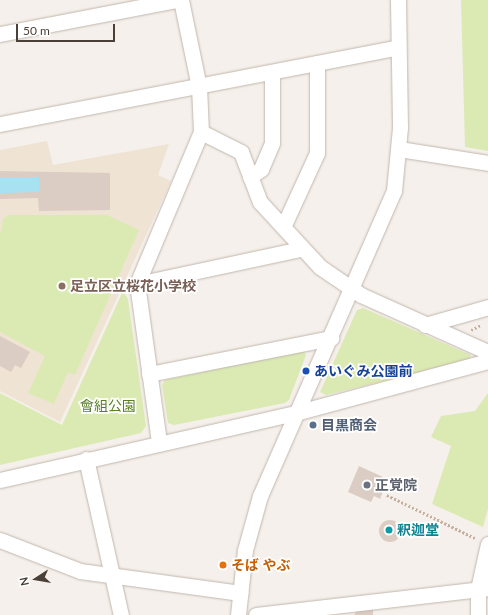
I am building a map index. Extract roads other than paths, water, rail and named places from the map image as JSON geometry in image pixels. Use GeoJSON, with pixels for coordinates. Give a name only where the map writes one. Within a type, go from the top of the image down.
{"type":"FeatureCollection","features":[{"type":"Feature","properties":{"kind":"street"},"geometry":{"type":"LineString","coordinates":[[0,34],[176,0]]}},
{"type":"Feature","properties":{"kind":"street"},"geometry":{"type":"LineString","coordinates":[[159,442],[137,284],[201,132],[199,86],[182,0]]}},
{"type":"Feature","properties":{"kind":"street"},"geometry":{"type":"LineString","coordinates":[[238,615],[251,524],[295,413],[331,338],[389,208],[398,149],[398,0]]}},
{"type":"Feature","properties":{"kind":"street"},"geometry":{"type":"LineString","coordinates":[[0,124],[398,47]]}},
{"type":"Feature","properties":{"kind":"street"},"geometry":{"type":"LineString","coordinates":[[283,228],[317,153],[317,63]]}},
{"type":"Feature","properties":{"kind":"street"},"geometry":{"type":"LineString","coordinates":[[250,177],[261,169],[272,143],[272,72]]}},
{"type":"Feature","properties":{"kind":"street"},"geometry":{"type":"LineString","coordinates":[[201,132],[241,152],[260,202],[300,249],[353,290],[488,352]]}},
{"type":"Feature","properties":{"kind":"street"},"geometry":{"type":"LineString","coordinates":[[398,149],[488,163]]}},
{"type":"Feature","properties":{"kind":"street"},"geometry":{"type":"LineString","coordinates":[[137,284],[300,249]]}},
{"type":"Feature","properties":{"kind":"street"},"geometry":{"type":"LineString","coordinates":[[425,324],[488,308]]}},
{"type":"Feature","properties":{"kind":"street"},"geometry":{"type":"LineString","coordinates":[[149,374],[331,338]]}},
{"type":"Feature","properties":{"kind":"street"},"geometry":{"type":"LineString","coordinates":[[0,480],[159,442],[295,413],[488,361]]}},
{"type":"Feature","properties":{"kind":"street"},"geometry":{"type":"LineString","coordinates":[[86,459],[121,615]]}},
{"type":"Feature","properties":{"kind":"street"},"geometry":{"type":"LineString","coordinates":[[0,540],[80,571],[240,593]]}},
{"type":"Feature","properties":{"kind":"street"},"geometry":{"type":"LineString","coordinates":[[478,615],[488,544]]}},
{"type":"Feature","properties":{"kind":"street"},"geometry":{"type":"LineString","coordinates":[[256,615],[344,610],[483,588]]}},
{"type":"Feature","properties":{"kind":"water"},"geometry":{"type":"Polygon","coordinates":[[[0,177],[39,177],[39,193],[0,193],[0,177]]]}},
{"type":"Feature","properties":{"kind":"place","name":"足立区立桜花小学校"},"geometry":{"type":"Point","coordinates":[62,286]}},
{"type":"Feature","properties":{"kind":"place","name":"あいぐみ公園前"},"geometry":{"type":"Point","coordinates":[306,371]}},
{"type":"Feature","properties":{"kind":"place","name":"目黒商会"},"geometry":{"type":"Point","coordinates":[313,425]}},
{"type":"Feature","properties":{"kind":"place","name":"正覚院"},"geometry":{"type":"Point","coordinates":[367,485]}},
{"type":"Feature","properties":{"kind":"place","name":"釈迦堂"},"geometry":{"type":"Point","coordinates":[389,530]}},
{"type":"Feature","properties":{"kind":"place","name":"そば やぶ"},"geometry":{"type":"Point","coordinates":[223,565]}},
{"type":"Feature","properties":{"kind":"park label","name":"會組公園"},"geometry":{"type":"Point","coordinates":[108,406]}}]}
